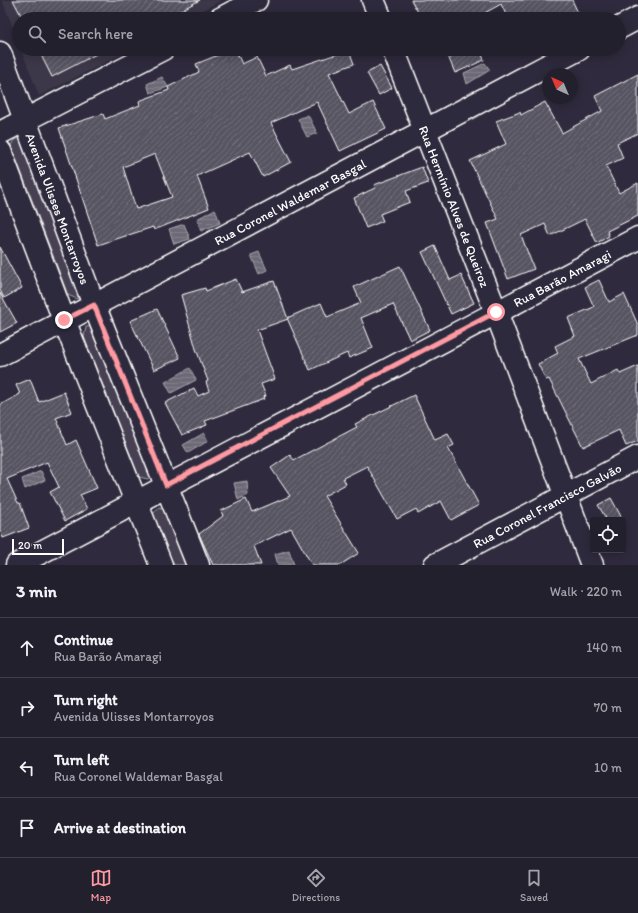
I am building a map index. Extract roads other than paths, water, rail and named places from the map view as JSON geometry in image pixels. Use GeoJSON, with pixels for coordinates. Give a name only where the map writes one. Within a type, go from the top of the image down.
{"type":"FeatureCollection","features":[{"type":"Feature","properties":{"kind":"street"},"geometry":{"type":"LineString","coordinates":[[233,12],[256,0]]}},
{"type":"Feature","properties":{"kind":"street"},"geometry":{"type":"LineString","coordinates":[[373,0],[378,12]]}},
{"type":"Feature","properties":{"kind":"street"},"geometry":{"type":"LineString","coordinates":[[626,24],[638,18]]}},
{"type":"Feature","properties":{"kind":"street","name":"Avenida Ulisses Montarroyos"},"geometry":{"type":"LineString","coordinates":[[0,52],[27,120],[94,305],[198,565]]}},
{"type":"Feature","properties":{"kind":"street"},"geometry":{"type":"LineString","coordinates":[[0,133],[149,56]]}},
{"type":"Feature","properties":{"kind":"street","name":"Rua Hermínio Alves de Queiroz"},"geometry":{"type":"LineString","coordinates":[[396,56],[496,312],[592,565]]}},
{"type":"Feature","properties":{"kind":"street","name":"Rua Coronel Waldemar Basgal"},"geometry":{"type":"LineString","coordinates":[[0,354],[566,56]]}},
{"type":"Feature","properties":{"kind":"street"},"geometry":{"type":"LineString","coordinates":[[0,151],[64,320],[161,565]]}},
{"type":"Feature","properties":{"kind":"street","name":"Rua Barão Amaragi"},"geometry":{"type":"LineString","coordinates":[[16,565],[638,238]]}},
{"type":"Feature","properties":{"kind":"street","name":"Rua Coronel Francisco Galvão"},"geometry":{"type":"LineString","coordinates":[[435,565],[638,457]]}}]}
